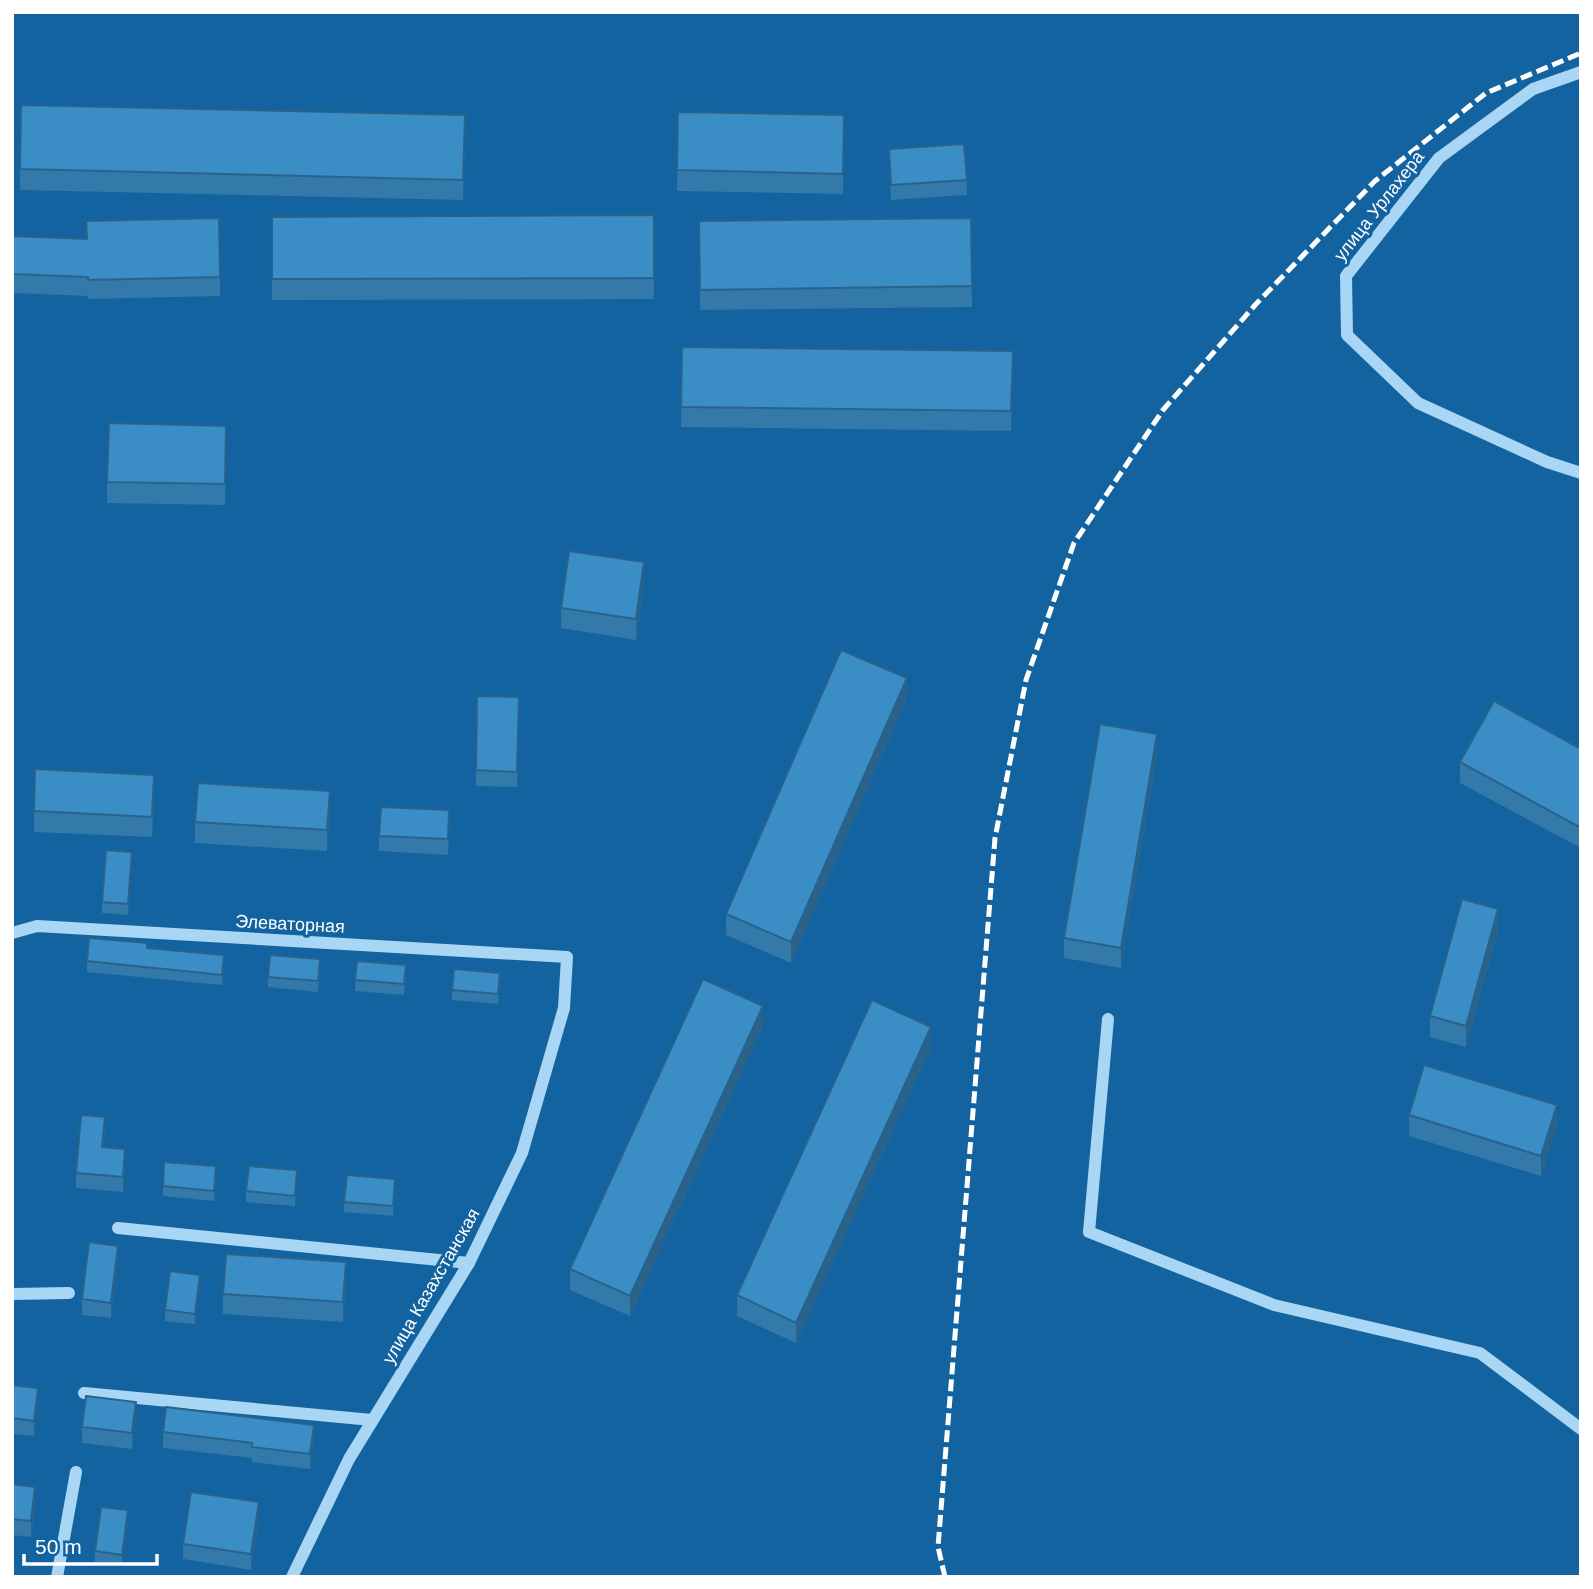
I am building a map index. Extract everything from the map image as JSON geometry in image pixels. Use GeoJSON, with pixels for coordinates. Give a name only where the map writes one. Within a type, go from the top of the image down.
{"type":"FeatureCollection","features":[{"type":"Feature","properties":{"kind":"street","name":"улица Урлахера"},"geometry":{"type":"LineString","coordinates":[[1579,471],[1418,403],[1347,335],[1346,276],[1439,158],[1533,89],[1581,72]]}},
{"type":"Feature","properties":{"kind":"street","name":"Элеваторная"},"geometry":{"type":"LineString","coordinates":[[12,933],[37,926],[567,957]]}},
{"type":"Feature","properties":{"kind":"street","name":"улица Казахстанская"},"geometry":{"type":"LineString","coordinates":[[292,1577],[349,1459],[469,1263],[523,1153],[564,1008],[567,957]]}},
{"type":"Feature","properties":{"kind":"street"},"geometry":{"type":"LineString","coordinates":[[1108,1019],[1089,1232],[1274,1305],[1480,1353],[1581,1429]]}},
{"type":"Feature","properties":{"kind":"street"},"geometry":{"type":"LineString","coordinates":[[118,1228],[469,1263]]}},
{"type":"Feature","properties":{"kind":"street"},"geometry":{"type":"LineString","coordinates":[[12,1294],[69,1293]]}},
{"type":"Feature","properties":{"kind":"street"},"geometry":{"type":"LineString","coordinates":[[83,1393],[372,1420]]}},
{"type":"Feature","properties":{"kind":"street"},"geometry":{"type":"LineString","coordinates":[[57,1577],[76,1472]]}},
{"type":"Feature","properties":{"kind":"building"},"geometry":{"type":"Polygon","coordinates":[[[21,105],[465,115],[463,180],[20,169],[21,105]]]}},
{"type":"Feature","properties":{"kind":"building"},"geometry":{"type":"Polygon","coordinates":[[[678,112],[844,115],[843,174],[677,170],[678,112]]]}},
{"type":"Feature","properties":{"kind":"building"},"geometry":{"type":"Polygon","coordinates":[[[964,144],[967,180],[891,185],[889,149],[964,144]]]}},
{"type":"Feature","properties":{"kind":"building"},"geometry":{"type":"Polygon","coordinates":[[[654,215],[654,278],[272,279],[272,217],[654,215]]]}},
{"type":"Feature","properties":{"kind":"building"},"geometry":{"type":"Polygon","coordinates":[[[219,218],[220,277],[88,280],[88,277],[12,274],[12,236],[87,239],[86,221],[219,218]]]}},
{"type":"Feature","properties":{"kind":"building"},"geometry":{"type":"Polygon","coordinates":[[[971,218],[972,286],[700,290],[699,221],[971,218]]]}},
{"type":"Feature","properties":{"kind":"building"},"geometry":{"type":"Polygon","coordinates":[[[682,347],[1013,351],[1011,411],[681,407],[682,347]]]}},
{"type":"Feature","properties":{"kind":"building"},"geometry":{"type":"Polygon","coordinates":[[[109,423],[226,426],[225,484],[107,482],[109,423]]]}},
{"type":"Feature","properties":{"kind":"building"},"geometry":{"type":"Polygon","coordinates":[[[569,551],[644,562],[636,619],[561,608],[569,551]]]}},
{"type":"Feature","properties":{"kind":"building"},"geometry":{"type":"Polygon","coordinates":[[[841,650],[907,678],[791,942],[726,914],[841,650]]]}},
{"type":"Feature","properties":{"kind":"building"},"geometry":{"type":"Polygon","coordinates":[[[477,696],[519,697],[517,772],[476,770],[477,696]]]}},
{"type":"Feature","properties":{"kind":"building"},"geometry":{"type":"Polygon","coordinates":[[[1494,701],[1581,749],[1581,828],[1460,762],[1494,701]]]}},
{"type":"Feature","properties":{"kind":"building"},"geometry":{"type":"Polygon","coordinates":[[[1100,724],[1157,734],[1121,948],[1064,938],[1100,724]]]}},
{"type":"Feature","properties":{"kind":"building"},"geometry":{"type":"Polygon","coordinates":[[[35,769],[154,775],[152,817],[34,811],[35,769]]]}},
{"type":"Feature","properties":{"kind":"building"},"geometry":{"type":"Polygon","coordinates":[[[198,783],[330,791],[327,830],[195,822],[198,783]]]}},
{"type":"Feature","properties":{"kind":"building"},"geometry":{"type":"Polygon","coordinates":[[[381,807],[449,810],[448,839],[379,836],[381,807]]]}},
{"type":"Feature","properties":{"kind":"building"},"geometry":{"type":"Polygon","coordinates":[[[106,850],[132,852],[128,904],[102,902],[106,850]]]}},
{"type":"Feature","properties":{"kind":"building"},"geometry":{"type":"Polygon","coordinates":[[[1462,899],[1498,909],[1466,1026],[1430,1016],[1462,899]]]}},
{"type":"Feature","properties":{"kind":"building"},"geometry":{"type":"Polygon","coordinates":[[[89,938],[147,943],[147,948],[224,955],[222,975],[87,961],[89,938]]]}},
{"type":"Feature","properties":{"kind":"building"},"geometry":{"type":"Polygon","coordinates":[[[270,955],[320,959],[318,981],[268,977],[270,955]]]}},
{"type":"Feature","properties":{"kind":"building"},"geometry":{"type":"Polygon","coordinates":[[[357,961],[406,965],[404,984],[355,980],[357,961]]]}},
{"type":"Feature","properties":{"kind":"building"},"geometry":{"type":"Polygon","coordinates":[[[454,969],[500,973],[498,994],[452,990],[454,969]]]}},
{"type":"Feature","properties":{"kind":"building"},"geometry":{"type":"Polygon","coordinates":[[[703,979],[763,1006],[630,1296],[570,1269],[703,979]]]}},
{"type":"Feature","properties":{"kind":"building"},"geometry":{"type":"Polygon","coordinates":[[[872,1000],[931,1027],[796,1323],[737,1295],[872,1000]]]}},
{"type":"Feature","properties":{"kind":"building"},"geometry":{"type":"Polygon","coordinates":[[[1424,1065],[1557,1105],[1541,1156],[1409,1115],[1424,1065]]]}},
{"type":"Feature","properties":{"kind":"building"},"geometry":{"type":"Polygon","coordinates":[[[81,1115],[105,1117],[102,1147],[125,1149],[123,1177],[76,1173],[81,1115]]]}},
{"type":"Feature","properties":{"kind":"building"},"geometry":{"type":"Polygon","coordinates":[[[164,1162],[216,1166],[214,1191],[163,1186],[164,1162]]]}},
{"type":"Feature","properties":{"kind":"building"},"geometry":{"type":"Polygon","coordinates":[[[249,1166],[297,1170],[295,1196],[246,1191],[249,1166]]]}},
{"type":"Feature","properties":{"kind":"building"},"geometry":{"type":"Polygon","coordinates":[[[347,1175],[395,1179],[393,1206],[344,1202],[347,1175]]]}},
{"type":"Feature","properties":{"kind":"building"},"geometry":{"type":"Polygon","coordinates":[[[89,1242],[118,1246],[111,1303],[82,1299],[89,1242]]]}},
{"type":"Feature","properties":{"kind":"building"},"geometry":{"type":"Polygon","coordinates":[[[226,1254],[346,1262],[343,1302],[223,1294],[226,1254]]]}},
{"type":"Feature","properties":{"kind":"building"},"geometry":{"type":"Polygon","coordinates":[[[170,1271],[200,1275],[195,1314],[165,1310],[170,1271]]]}},
{"type":"Feature","properties":{"kind":"building"},"geometry":{"type":"Polygon","coordinates":[[[12,1385],[38,1388],[34,1421],[12,1418],[12,1385]]]}},
{"type":"Feature","properties":{"kind":"building"},"geometry":{"type":"Polygon","coordinates":[[[86,1396],[136,1402],[132,1433],[82,1427],[86,1396]]]}},
{"type":"Feature","properties":{"kind":"building"},"geometry":{"type":"Polygon","coordinates":[[[166,1407],[314,1425],[310,1454],[252,1447],[252,1443],[163,1432],[166,1407]]]}},
{"type":"Feature","properties":{"kind":"building"},"geometry":{"type":"Polygon","coordinates":[[[12,1484],[35,1487],[31,1521],[12,1519],[12,1484]]]}},
{"type":"Feature","properties":{"kind":"building"},"geometry":{"type":"Polygon","coordinates":[[[191,1492],[259,1502],[251,1554],[183,1544],[191,1492]]]}},
{"type":"Feature","properties":{"kind":"building"},"geometry":{"type":"Polygon","coordinates":[[[101,1507],[128,1510],[122,1555],[95,1551],[101,1507]]]}},
{"type":"Feature","properties":{"kind":"railway"},"geometry":{"type":"LineString","coordinates":[[945,1577],[938,1547],[995,838],[1026,680],[1074,543],[1163,410],[1256,304],[1375,181],[1486,93],[1581,53]]}}]}
